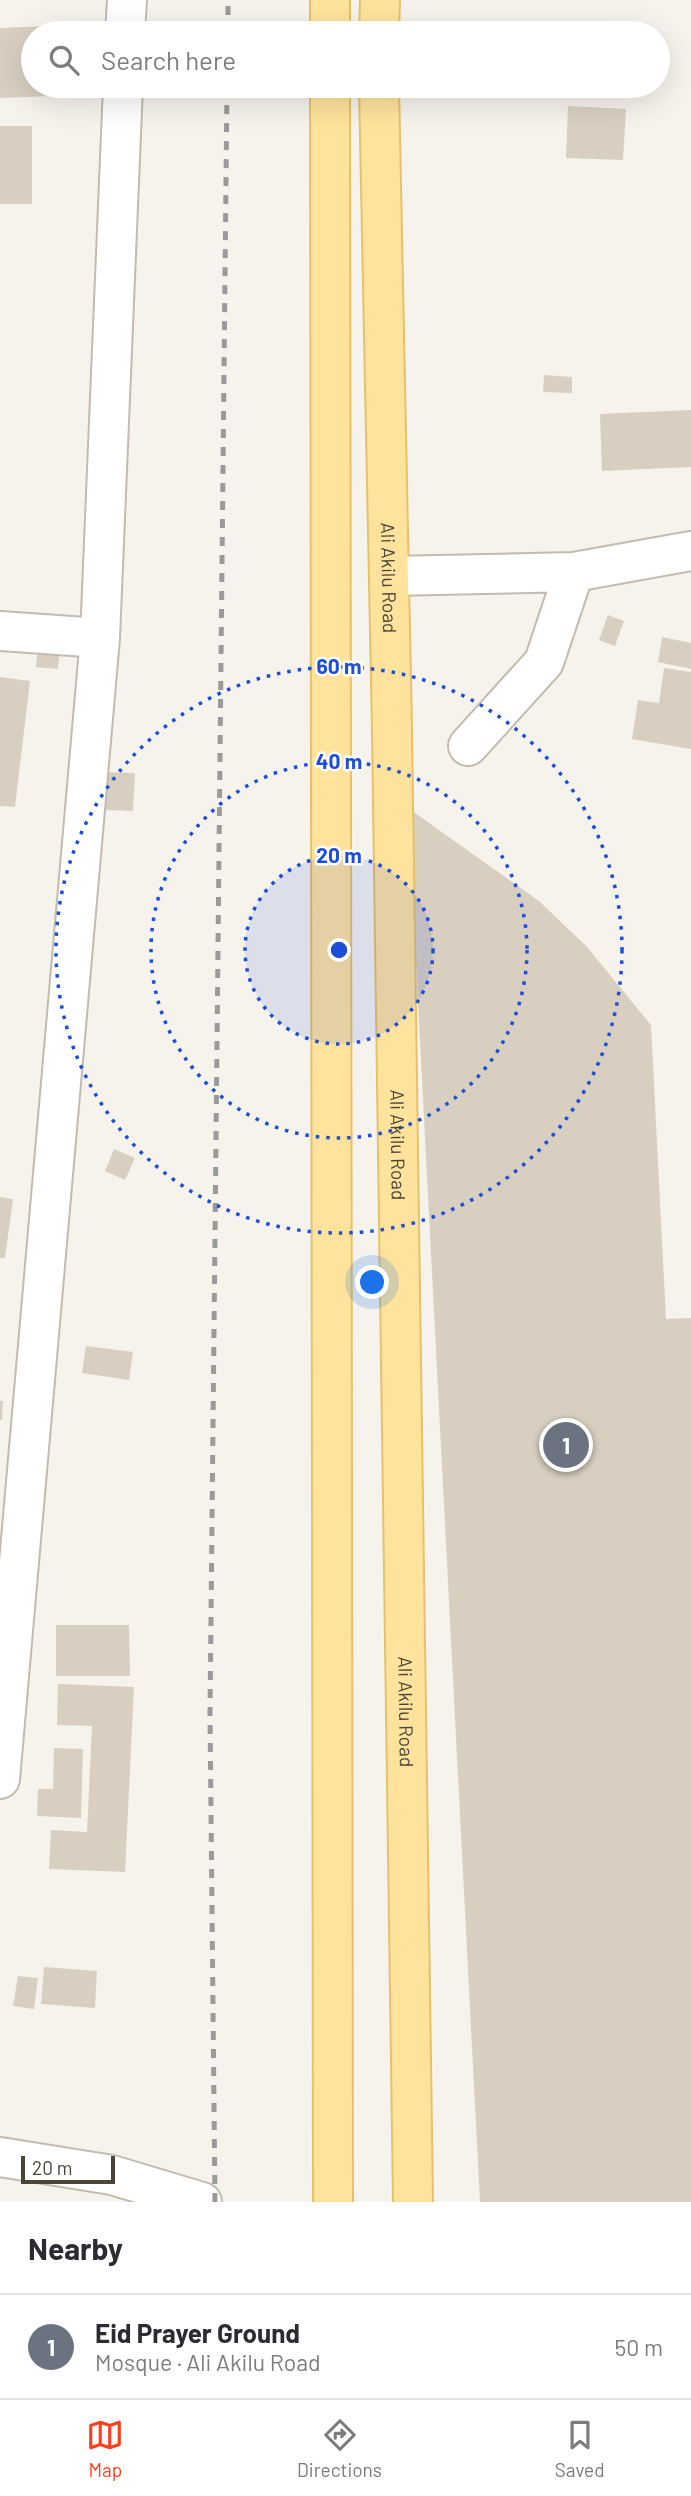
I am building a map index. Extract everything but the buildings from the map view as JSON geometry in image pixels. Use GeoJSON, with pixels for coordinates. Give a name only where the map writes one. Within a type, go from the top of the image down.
{"type":"FeatureCollection","features":[{"type":"Feature","properties":{"kind":"main road"},"geometry":{"type":"LineString","coordinates":[[330,0],[330,21]]}},
{"type":"Feature","properties":{"kind":"main road"},"geometry":{"type":"LineString","coordinates":[[379,21],[380,0]]}},
{"type":"Feature","properties":{"kind":"main road"},"geometry":{"type":"LineString","coordinates":[[330,98],[333,2202]]}},
{"type":"Feature","properties":{"kind":"main road","name":"Ali Akilu Road"},"geometry":{"type":"LineString","coordinates":[[379,98],[413,2202]]}},
{"type":"Feature","properties":{"kind":"street"},"geometry":{"type":"LineString","coordinates":[[126,21],[127,0]]}},
{"type":"Feature","properties":{"kind":"street"},"geometry":{"type":"LineString","coordinates":[[0,1779],[100,638],[122,98]]}},
{"type":"Feature","properties":{"kind":"street"},"geometry":{"type":"LineString","coordinates":[[389,576],[574,572],[691,551]]}},
{"type":"Feature","properties":{"kind":"street"},"geometry":{"type":"LineString","coordinates":[[468,746],[544,662],[574,572]]}},
{"type":"Feature","properties":{"kind":"street"},"geometry":{"type":"LineString","coordinates":[[0,631],[100,638]]}},
{"type":"Feature","properties":{"kind":"street"},"geometry":{"type":"LineString","coordinates":[[0,2157],[112,2175],[202,2202]]}},
{"type":"Feature","properties":{"kind":"railway"},"geometry":{"type":"LineString","coordinates":[[228,0],[228,21]]}},
{"type":"Feature","properties":{"kind":"railway"},"geometry":{"type":"LineString","coordinates":[[215,2202],[210,1714],[227,98]]}},
{"type":"Feature","properties":{"kind":"place","name":"Eid Prayer Ground"},"geometry":{"type":"Point","coordinates":[566,1445]}}]}
